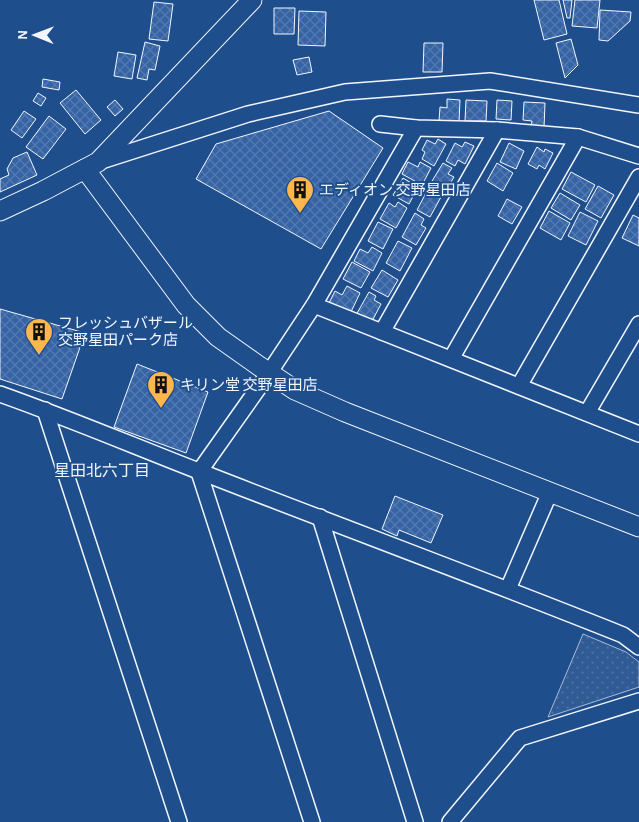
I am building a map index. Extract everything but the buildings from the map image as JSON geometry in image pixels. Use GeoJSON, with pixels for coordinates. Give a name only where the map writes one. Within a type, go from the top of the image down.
{"type":"FeatureCollection","features":[{"type":"Feature","properties":{"kind":"street"},"geometry":{"type":"LineString","coordinates":[[92,166],[252,0]]}},
{"type":"Feature","properties":{"kind":"street"},"geometry":{"type":"LineString","coordinates":[[0,211],[92,166],[248,114],[345,92],[490,81],[639,106]]}},
{"type":"Feature","properties":{"kind":"street"},"geometry":{"type":"LineString","coordinates":[[380,124],[416,128],[497,130],[578,137],[639,156]]}},
{"type":"Feature","properties":{"kind":"street"},"geometry":{"type":"LineString","coordinates":[[199,472],[269,373],[314,305],[416,128]]}},
{"type":"Feature","properties":{"kind":"street"},"geometry":{"type":"LineString","coordinates":[[382,332],[497,130]]}},
{"type":"Feature","properties":{"kind":"street"},"geometry":{"type":"LineString","coordinates":[[451,359],[578,137]]}},
{"type":"Feature","properties":{"kind":"street"},"geometry":{"type":"LineString","coordinates":[[92,166],[186,305],[218,337],[269,373],[295,390],[345,412],[639,527]]}},
{"type":"Feature","properties":{"kind":"street"},"geometry":{"type":"LineString","coordinates":[[519,386],[639,177]]}},
{"type":"Feature","properties":{"kind":"street"},"geometry":{"type":"LineString","coordinates":[[314,305],[639,434]]}},
{"type":"Feature","properties":{"kind":"street"},"geometry":{"type":"LineString","coordinates":[[587,413],[639,324]]}},
{"type":"Feature","properties":{"kind":"street"},"geometry":{"type":"LineString","coordinates":[[0,394],[45,410],[199,472],[508,589],[624,635],[639,647]]}},
{"type":"Feature","properties":{"kind":"street"},"geometry":{"type":"LineString","coordinates":[[45,410],[179,822]]}},
{"type":"Feature","properties":{"kind":"street"},"geometry":{"type":"LineString","coordinates":[[199,472],[312,822]]}},
{"type":"Feature","properties":{"kind":"street"},"geometry":{"type":"LineString","coordinates":[[508,589],[550,492]]}},
{"type":"Feature","properties":{"kind":"street"},"geometry":{"type":"LineString","coordinates":[[320,517],[415,822]]}},
{"type":"Feature","properties":{"kind":"street"},"geometry":{"type":"LineString","coordinates":[[450,822],[520,738],[639,702]]}},
{"type":"Feature","properties":{"kind":"shaded area"},"geometry":{"type":"Polygon","coordinates":[[[583,634],[626,652],[639,662],[639,687],[548,717],[583,634]]]}},
{"type":"Feature","properties":{"kind":"place","name":"エディオン 交野星田店"},"geometry":{"type":"Point","coordinates":[300,214]}},
{"type":"Feature","properties":{"kind":"place","name":"フレッシュバザール 交野星田パーク店"},"geometry":{"type":"Point","coordinates":[39,356]}},
{"type":"Feature","properties":{"kind":"place","name":"キリン堂 交野星田店"},"geometry":{"type":"Point","coordinates":[161,409]}},
{"type":"Feature","properties":{"kind":"district","name":"星田北六丁目"},"geometry":{"type":"Point","coordinates":[102,471]}}]}
